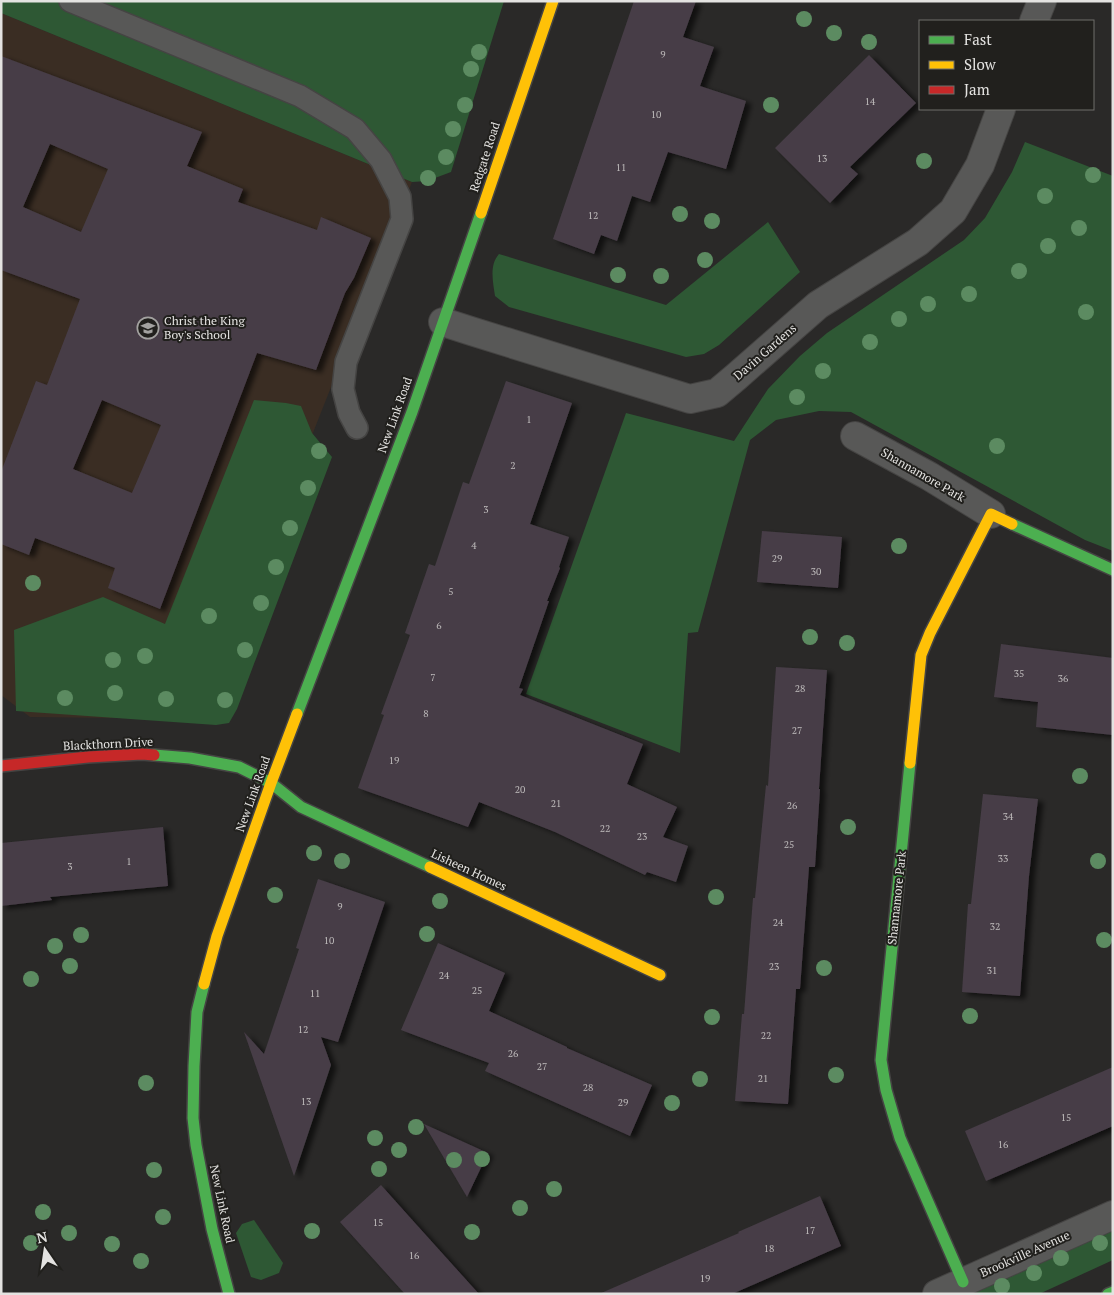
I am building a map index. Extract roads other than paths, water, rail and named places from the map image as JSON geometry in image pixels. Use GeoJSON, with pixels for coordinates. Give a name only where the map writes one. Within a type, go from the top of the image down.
{"type":"FeatureCollection","features":[{"type":"Feature","properties":{"kind":"street","name":"Redgate Road"},"geometry":{"type":"LineString","coordinates":[[443,322],[553,1]]}},
{"type":"Feature","properties":{"kind":"street"},"geometry":{"type":"LineString","coordinates":[[1034,20],[1042,1]]}},
{"type":"Feature","properties":{"kind":"street","name":"Davin Gardens"},"geometry":{"type":"LineString","coordinates":[[443,322],[690,399],[717,393],[818,305],[918,242],[953,211],[980,164],[1001,110]]}},
{"type":"Feature","properties":{"kind":"street","name":"New Link Road"},"geometry":{"type":"LineString","coordinates":[[229,1294],[212,1229],[196,1145],[193,1118],[197,1012],[218,936],[271,783],[412,412],[443,322]]}},
{"type":"Feature","properties":{"kind":"street","name":"Shannamore Park"},"geometry":{"type":"LineString","coordinates":[[855,436],[929,476],[991,514],[1113,570]]}},
{"type":"Feature","properties":{"kind":"street","name":"Shannamore Park"},"geometry":{"type":"LineString","coordinates":[[963,1282],[900,1138],[886,1090],[881,1060],[921,655],[930,633],[991,514]]}},
{"type":"Feature","properties":{"kind":"street","name":"Blackthorn Drive"},"geometry":{"type":"LineString","coordinates":[[1,766],[88,757],[142,754],[190,758],[239,767],[271,783]]}},
{"type":"Feature","properties":{"kind":"street","name":"Lisheen Homes"},"geometry":{"type":"LineString","coordinates":[[271,783],[301,807],[660,975]]}},
{"type":"Feature","properties":{"kind":"street","name":"Brookville Avenue"},"geometry":{"type":"LineString","coordinates":[[937,1294],[1113,1215]]}},
{"type":"Feature","properties":{"kind":"street"},"geometry":{"type":"LineString","coordinates":[[1108,1294],[1113,1292]]}},
{"type":"Feature","properties":{"kind":"lane"},"geometry":{"type":"LineString","coordinates":[[70,1],[300,96],[355,129],[381,160],[400,197],[402,219],[346,362],[343,389],[349,413],[357,428]]}},
{"type":"Feature","properties":{"kind":"place","name":"Christ the King Boy's School"},"geometry":{"type":"Point","coordinates":[148,328]}}]}
